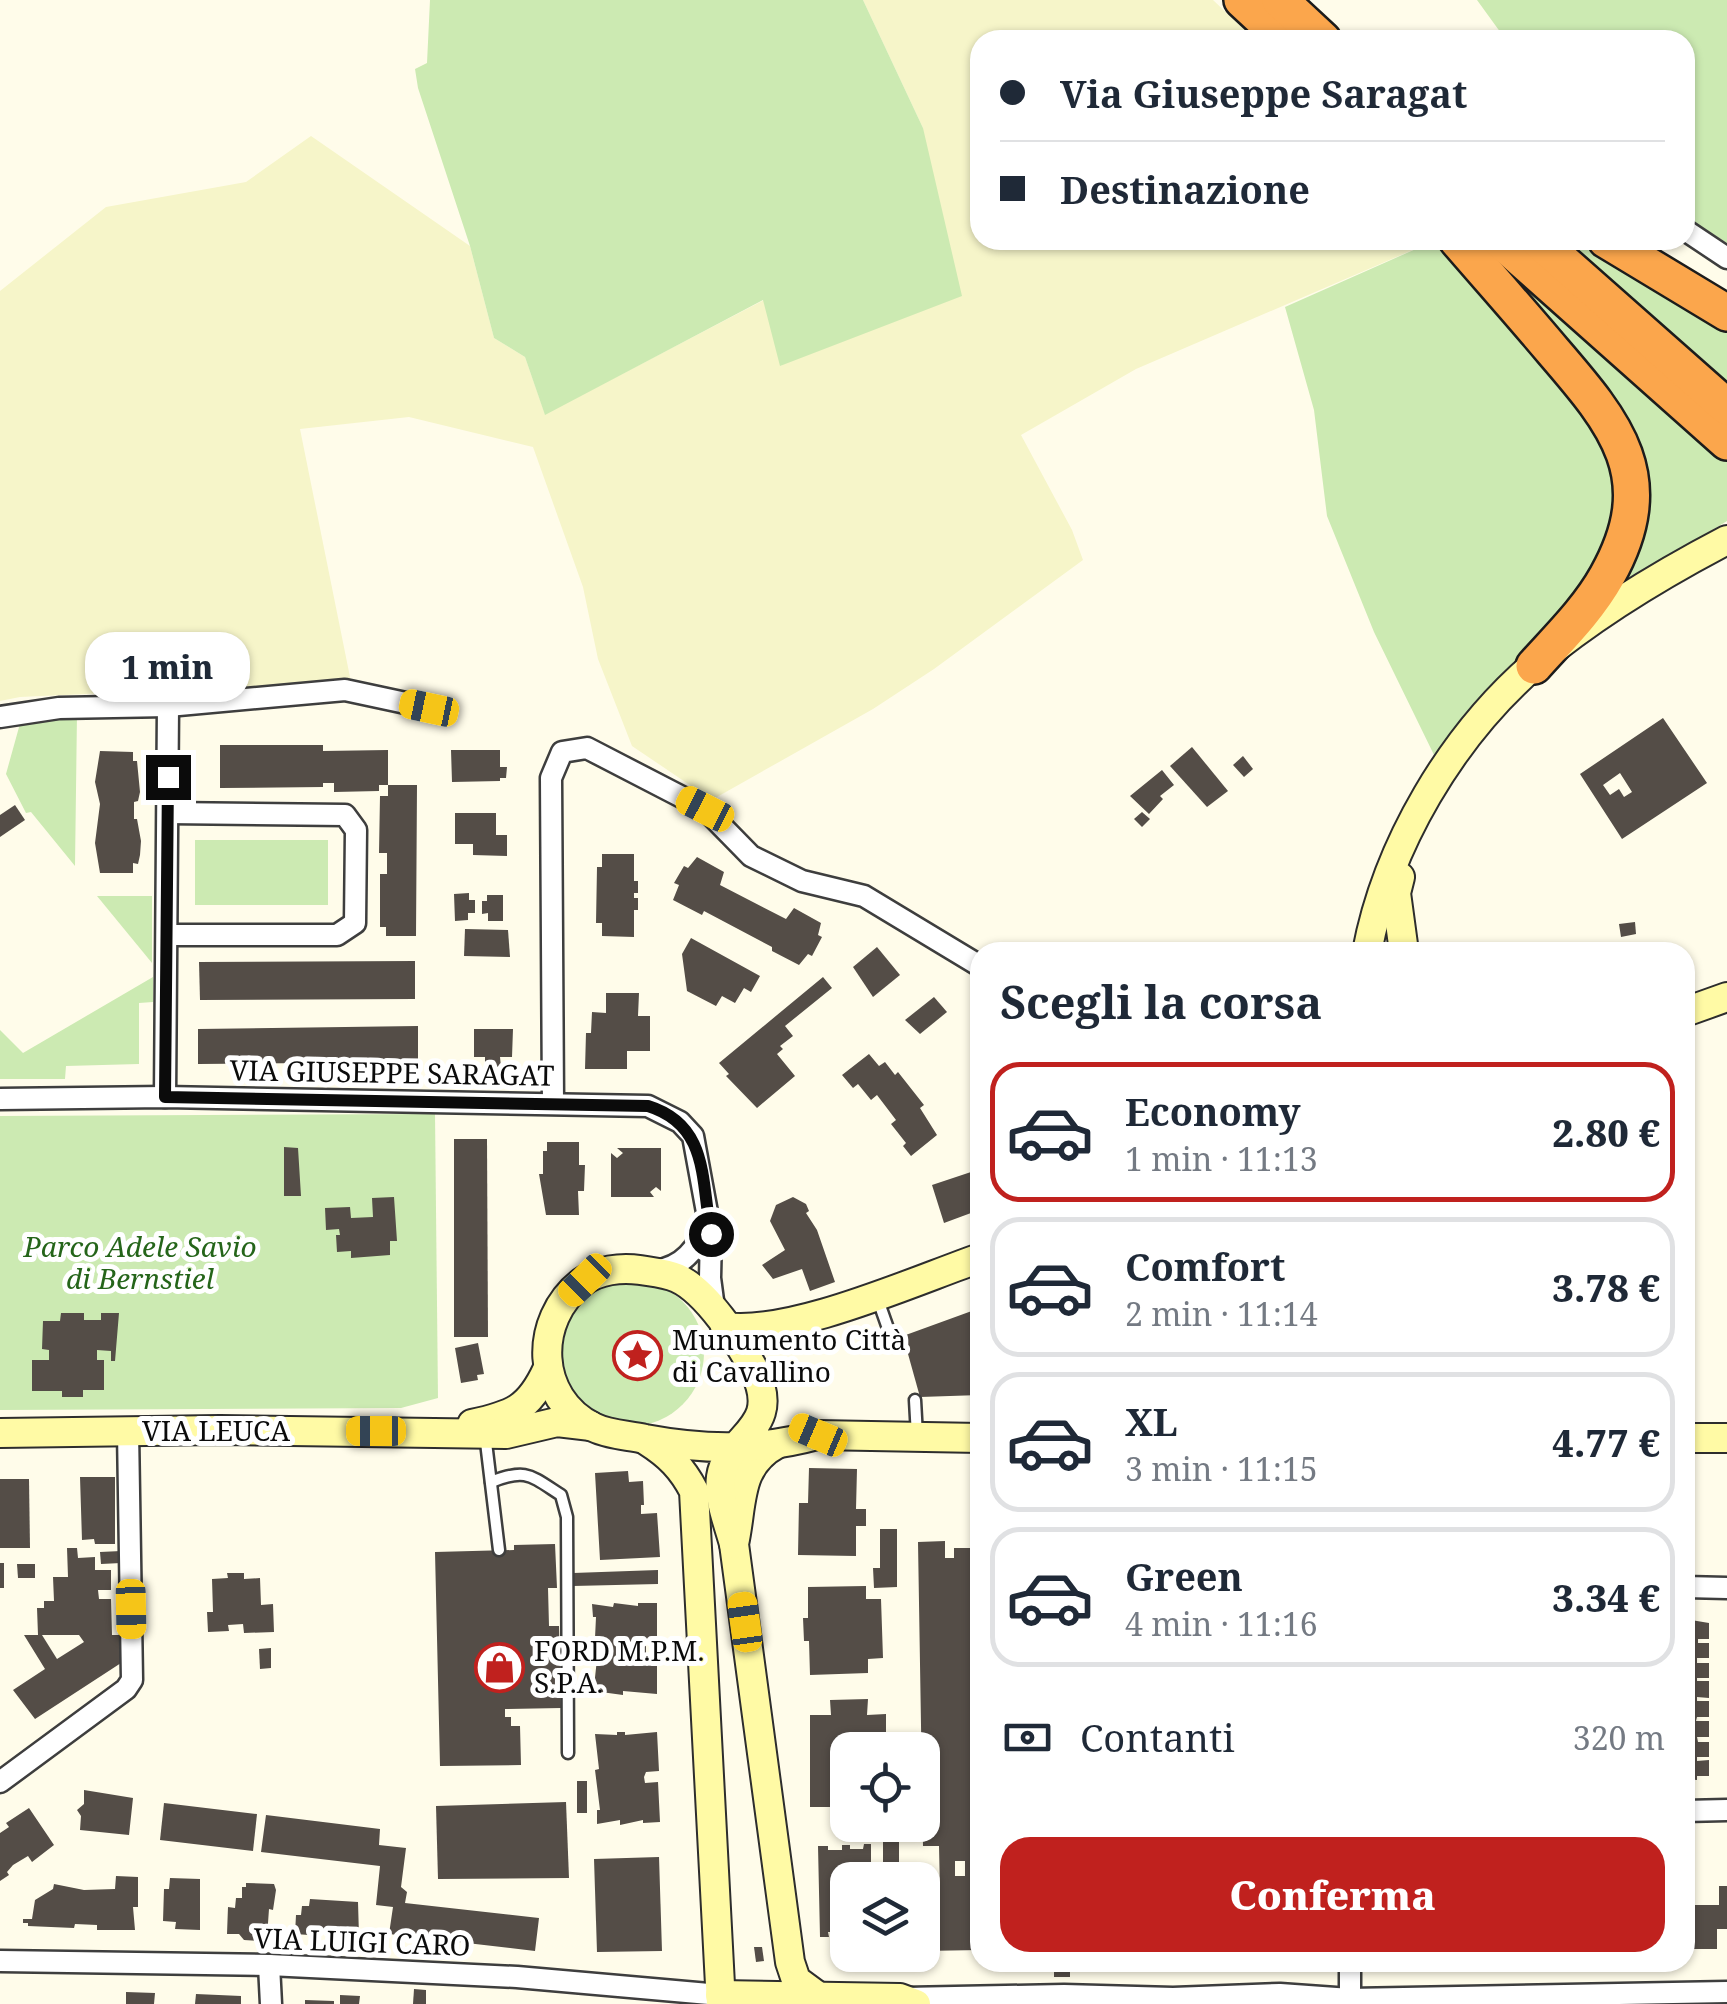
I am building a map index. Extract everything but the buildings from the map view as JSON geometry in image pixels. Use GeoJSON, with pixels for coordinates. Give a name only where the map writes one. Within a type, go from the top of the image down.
{"type":"FeatureCollection","features":[{"type":"Feature","properties":{"kind":"highway"},"geometry":{"type":"LineString","coordinates":[[1242,0],[1274,30]]}},
{"type":"Feature","properties":{"kind":"highway"},"geometry":{"type":"LineString","coordinates":[[1280,0],[1312,30]]}},
{"type":"Feature","properties":{"kind":"highway"},"geometry":{"type":"LineString","coordinates":[[1466,250],[1594,397],[1626,452],[1630,473],[1627,526],[1606,577],[1583,611],[1534,666]]}},
{"type":"Feature","properties":{"kind":"highway"},"geometry":{"type":"LineString","coordinates":[[1512,250],[1725,429]]}},
{"type":"Feature","properties":{"kind":"highway"},"geometry":{"type":"LineString","coordinates":[[1548,250],[1725,429]]}},
{"type":"Feature","properties":{"kind":"highway"},"geometry":{"type":"LineString","coordinates":[[1623,250],[1727,313]]}},
{"type":"Feature","properties":{"kind":"main road"},"geometry":{"type":"LineString","coordinates":[[1370,942],[1382,897],[1416,818],[1461,746],[1534,666],[1644,587],[1727,540]]}},
{"type":"Feature","properties":{"kind":"main road"},"geometry":{"type":"LineString","coordinates":[[1403,942],[1396,893],[1416,818]]}},
{"type":"Feature","properties":{"kind":"main road"},"geometry":{"type":"LineString","coordinates":[[1695,1008],[1727,997]]}},
{"type":"Feature","properties":{"kind":"main road"},"geometry":{"type":"LineString","coordinates":[[720,1318],[750,1329],[809,1318],[970,1261]]}},
{"type":"Feature","properties":{"kind":"main road"},"geometry":{"type":"LineString","coordinates":[[818,1435],[798,1427],[770,1407],[720,1318],[681,1279],[623,1267],[585,1280],[564,1300],[554,1320],[547,1370],[557,1396],[592,1426],[701,1449],[777,1444],[818,1435],[970,1438]]}},
{"type":"Feature","properties":{"kind":"main road"},"geometry":{"type":"LineString","coordinates":[[809,1318],[774,1342],[757,1378],[762,1409],[758,1424],[726,1460],[721,1496],[734,1544],[790,1962],[796,1980],[815,1994]]}},
{"type":"Feature","properties":{"kind":"main road","name":"VIA LEUCA"},"geometry":{"type":"LineString","coordinates":[[432,1432],[492,1420],[519,1410],[547,1370]]}},
{"type":"Feature","properties":{"kind":"main road","name":"VIA LEUCA"},"geometry":{"type":"LineString","coordinates":[[0,1433],[485,1433],[519,1432],[557,1422],[592,1426]]}},
{"type":"Feature","properties":{"kind":"main road"},"geometry":{"type":"LineString","coordinates":[[642,1438],[667,1454],[684,1472],[694,1491],[721,1999],[815,1994],[908,2001]]}},
{"type":"Feature","properties":{"kind":"main road"},"geometry":{"type":"LineString","coordinates":[[1695,1438],[1727,1438]]}},
{"type":"Feature","properties":{"kind":"main road"},"geometry":{"type":"LineString","coordinates":[[734,1544],[748,1469],[777,1444]]}},
{"type":"Feature","properties":{"kind":"street"},"geometry":{"type":"LineString","coordinates":[[1695,237],[1727,258]]}},
{"type":"Feature","properties":{"kind":"street"},"geometry":{"type":"LineString","coordinates":[[0,717],[59,708],[168,706],[346,690],[429,708]]}},
{"type":"Feature","properties":{"kind":"street"},"geometry":{"type":"LineString","coordinates":[[165,1097],[168,706]]}},
{"type":"Feature","properties":{"kind":"street"},"geometry":{"type":"LineString","coordinates":[[553,1103],[551,778],[562,752],[587,748],[705,809],[751,856],[802,881],[864,896],[970,960]]}},
{"type":"Feature","properties":{"kind":"street"},"geometry":{"type":"LineString","coordinates":[[167,936],[337,934],[355,923],[356,830],[345,815],[168,813]]}},
{"type":"Feature","properties":{"kind":"street","name":"VIA GIUSEPPE SARAGAT"},"geometry":{"type":"LineString","coordinates":[[0,1099],[165,1097],[648,1106],[680,1122],[693,1136],[711,1234],[710,1294],[720,1318]]}},
{"type":"Feature","properties":{"kind":"street"},"geometry":{"type":"LineString","coordinates":[[650,1272],[681,1262],[697,1244],[708,1216]]}},
{"type":"Feature","properties":{"kind":"street"},"geometry":{"type":"LineString","coordinates":[[0,1782],[126,1689],[132,1680],[128,1431]]}},
{"type":"Feature","properties":{"kind":"street"},"geometry":{"type":"LineString","coordinates":[[1695,1587],[1727,1588]]}},
{"type":"Feature","properties":{"kind":"street"},"geometry":{"type":"LineString","coordinates":[[1695,1811],[1727,1810]]}},
{"type":"Feature","properties":{"kind":"street","name":"VIA LUIGI CARO"},"geometry":{"type":"LineString","coordinates":[[0,1961],[270,1965],[517,1976],[721,1999]]}},
{"type":"Feature","properties":{"kind":"street"},"geometry":{"type":"LineString","coordinates":[[270,1965],[271,2004]]}},
{"type":"Feature","properties":{"kind":"street"},"geometry":{"type":"LineString","coordinates":[[1350,1972],[1350,2001]]}},
{"type":"Feature","properties":{"kind":"street"},"geometry":{"type":"LineString","coordinates":[[908,2001],[1064,1994],[1170,2001],[1280,1994],[1350,2001],[1727,1992]]}},
{"type":"Feature","properties":{"kind":"lane"},"geometry":{"type":"LineString","coordinates":[[876,1294],[890,1334]]}},
{"type":"Feature","properties":{"kind":"lane"},"geometry":{"type":"LineString","coordinates":[[915,1400],[917,1437]]}},
{"type":"Feature","properties":{"kind":"lane"},"geometry":{"type":"LineString","coordinates":[[485,1433],[499,1550]]}},
{"type":"Feature","properties":{"kind":"lane"},"geometry":{"type":"LineString","coordinates":[[491,1482],[516,1472],[561,1495],[567,1518],[568,1753]]}},
{"type":"Feature","properties":{"kind":"green space"},"geometry":{"type":"Polygon","coordinates":[[[430,0],[863,0],[923,128],[962,296],[780,366],[763,300],[545,415],[525,357],[494,338],[470,246],[418,88],[415,69],[427,63],[430,0]]]}},
{"type":"Feature","properties":{"kind":"green space"},"geometry":{"type":"Polygon","coordinates":[[[863,0],[1213,0],[1244,30],[970,30],[970,250],[1413,250],[1136,369],[1021,435],[1072,530],[1083,560],[873,709],[717,797],[709,798],[632,746],[598,659],[583,587],[533,447],[409,417],[300,429],[351,682],[0,701],[0,291],[106,207],[246,182],[311,136],[470,246],[494,338],[525,357],[545,414],[764,300],[781,366],[923,128],[863,0]]]}},
{"type":"Feature","properties":{"kind":"green space"},"geometry":{"type":"Polygon","coordinates":[[[1477,0],[1727,0],[1727,243],[1695,222],[1695,30],[1499,30],[1477,0]]]}},
{"type":"Feature","properties":{"kind":"green space"},"geometry":{"type":"Polygon","coordinates":[[[1413,250],[1446,250],[1561,371],[1615,465],[1614,513],[1606,549],[1587,582],[1480,702],[1436,759],[1374,632],[1327,516],[1314,410],[1285,307],[1413,250]]]}},
{"type":"Feature","properties":{"kind":"green space"},"geometry":{"type":"Polygon","coordinates":[[[1485,250],[1727,456],[1727,521],[1614,590],[1639,479],[1485,250]]]}},
{"type":"Feature","properties":{"kind":"green space"},"geometry":{"type":"Polygon","coordinates":[[[1578,250],[1605,250],[1727,321],[1727,381],[1578,250]]]}},
{"type":"Feature","properties":{"kind":"green space"},"geometry":{"type":"Polygon","coordinates":[[[77,714],[75,866],[31,812],[26,813],[6,774],[21,720],[77,714]]]}},
{"type":"Feature","properties":{"kind":"green space"},"geometry":{"type":"Polygon","coordinates":[[[195,840],[328,840],[328,905],[195,905],[195,840]]]}},
{"type":"Feature","properties":{"kind":"green space"},"geometry":{"type":"Polygon","coordinates":[[[97,896],[152,896],[152,963],[97,896]]]}},
{"type":"Feature","properties":{"kind":"green space"},"geometry":{"type":"Polygon","coordinates":[[[153,977],[153,1002],[139,1003],[139,1064],[66,1066],[65,1079],[0,1079],[0,1030],[23,1053],[153,977]]]}},
{"type":"Feature","properties":{"kind":"green space","name":"Parco Adele Savio di Bernstiel"},"geometry":{"type":"Polygon","coordinates":[[[435,1114],[438,1398],[401,1408],[0,1410],[0,1116],[435,1114]]]}},
{"type":"Feature","properties":{"kind":"green space"},"geometry":{"type":"Polygon","coordinates":[[[631,1280],[659,1285],[683,1301],[699,1325],[704,1353],[699,1381],[683,1405],[659,1421],[631,1426],[603,1421],[579,1405],[563,1381],[558,1353],[563,1325],[579,1301],[603,1285],[631,1280]]]}},
{"type":"Feature","properties":{"kind":"place","name":"Munumento Città di Cavallino"},"geometry":{"type":"Point","coordinates":[637,1356]}},
{"type":"Feature","properties":{"kind":"place","name":"FORD M.P.M. S.P.A."},"geometry":{"type":"Point","coordinates":[499,1667]}},
{"type":"Feature","properties":{"kind":"route"},"geometry":{"type":"LineString","coordinates":[[168,777],[165,1097],[648,1106],[680,1122],[693,1136],[711,1234]]}}]}
